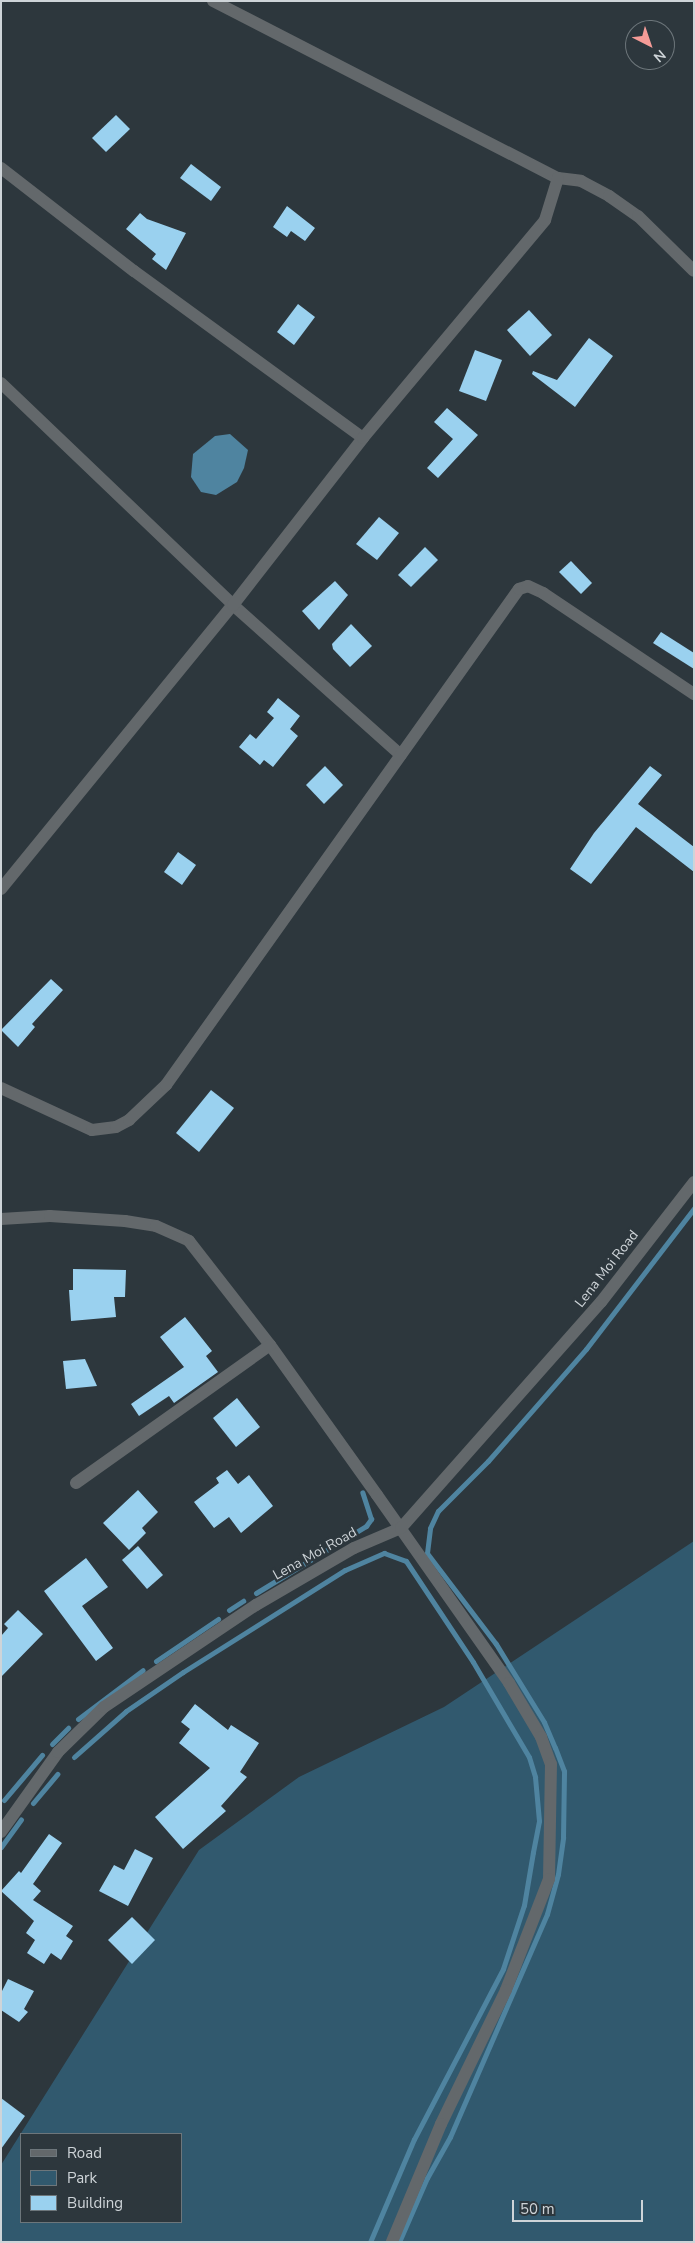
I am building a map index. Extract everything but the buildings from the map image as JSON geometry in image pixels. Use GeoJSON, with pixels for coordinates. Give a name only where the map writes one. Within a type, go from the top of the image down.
{"type":"FeatureCollection","features":[{"type":"Feature","properties":{"kind":"street"},"geometry":{"type":"LineString","coordinates":[[214,1],[558,178],[581,180],[638,216],[694,271]]}},
{"type":"Feature","properties":{"kind":"street"},"geometry":{"type":"LineString","coordinates":[[1,168],[134,271],[363,438]]}},
{"type":"Feature","properties":{"kind":"street"},"geometry":{"type":"LineString","coordinates":[[1,889],[233,604],[363,438],[545,220],[558,178]]}},
{"type":"Feature","properties":{"kind":"street"},"geometry":{"type":"LineString","coordinates":[[1,382],[233,604],[401,756]]}},
{"type":"Feature","properties":{"kind":"street"},"geometry":{"type":"LineString","coordinates":[[1,1088],[92,1130],[116,1126],[129,1120],[166,1085],[401,756],[511,596],[519,589],[528,586],[694,694]]}},
{"type":"Feature","properties":{"kind":"street","name":"Lena Moi Road"},"geometry":{"type":"LineString","coordinates":[[1,1832],[58,1752],[104,1707],[256,1605],[354,1548],[401,1528],[601,1302],[694,1182]]}},
{"type":"Feature","properties":{"kind":"street"},"geometry":{"type":"LineString","coordinates":[[1,1219],[50,1216],[125,1221],[174,1233],[189,1241],[270,1345],[401,1528],[509,1683],[541,1737],[551,1764],[549,1879],[506,1990],[441,2124],[392,2242]]}},
{"type":"Feature","properties":{"kind":"street"},"geometry":{"type":"LineString","coordinates":[[76,1483],[270,1345]]}},
{"type":"Feature","properties":{"kind":"green space"},"geometry":{"type":"Polygon","coordinates":[[[694,1541],[694,2242],[1,2242],[1,2165],[20,2135],[20,2223],[182,2223],[182,2133],[21,2133],[199,1850],[299,1777],[444,1707],[694,1541]]]}},
{"type":"Feature","properties":{"kind":"shaded area"},"geometry":{"type":"Polygon","coordinates":[[[230,434],[248,450],[244,468],[237,482],[216,495],[201,492],[191,477],[193,454],[215,436],[230,434]]]}},
{"type":"Feature","properties":{"kind":"waterway"},"geometry":{"type":"LineString","coordinates":[[399,2242],[427,2178],[450,2137],[547,1914],[558,1874],[563,1837],[564,1771],[544,1722],[496,1644],[427,1553],[430,1528],[438,1511],[488,1461],[586,1349],[694,1208]]}},
{"type":"Feature","properties":{"kind":"waterway"},"geometry":{"type":"LineString","coordinates":[[256,1593],[366,1526],[371,1519],[362,1492]]}},
{"type":"Feature","properties":{"kind":"waterway"},"geometry":{"type":"LineString","coordinates":[[74,1757],[126,1711],[183,1672],[345,1570],[384,1553],[406,1561],[473,1662],[529,1757],[535,1777],[539,1821],[524,1905],[503,1969],[414,2139],[370,2242]]}},
{"type":"Feature","properties":{"kind":"waterway"},"geometry":{"type":"LineString","coordinates":[[229,1610],[243,1601]]}},
{"type":"Feature","properties":{"kind":"waterway"},"geometry":{"type":"LineString","coordinates":[[156,1661],[218,1619]]}},
{"type":"Feature","properties":{"kind":"waterway"},"geometry":{"type":"LineString","coordinates":[[78,1719],[143,1670]]}},
{"type":"Feature","properties":{"kind":"waterway"},"geometry":{"type":"LineString","coordinates":[[52,1744],[68,1728]]}},
{"type":"Feature","properties":{"kind":"waterway"},"geometry":{"type":"LineString","coordinates":[[4,1800],[42,1755]]}},
{"type":"Feature","properties":{"kind":"waterway"},"geometry":{"type":"LineString","coordinates":[[33,1803],[57,1774]]}},
{"type":"Feature","properties":{"kind":"waterway"},"geometry":{"type":"LineString","coordinates":[[1,1847],[21,1819]]}}]}
